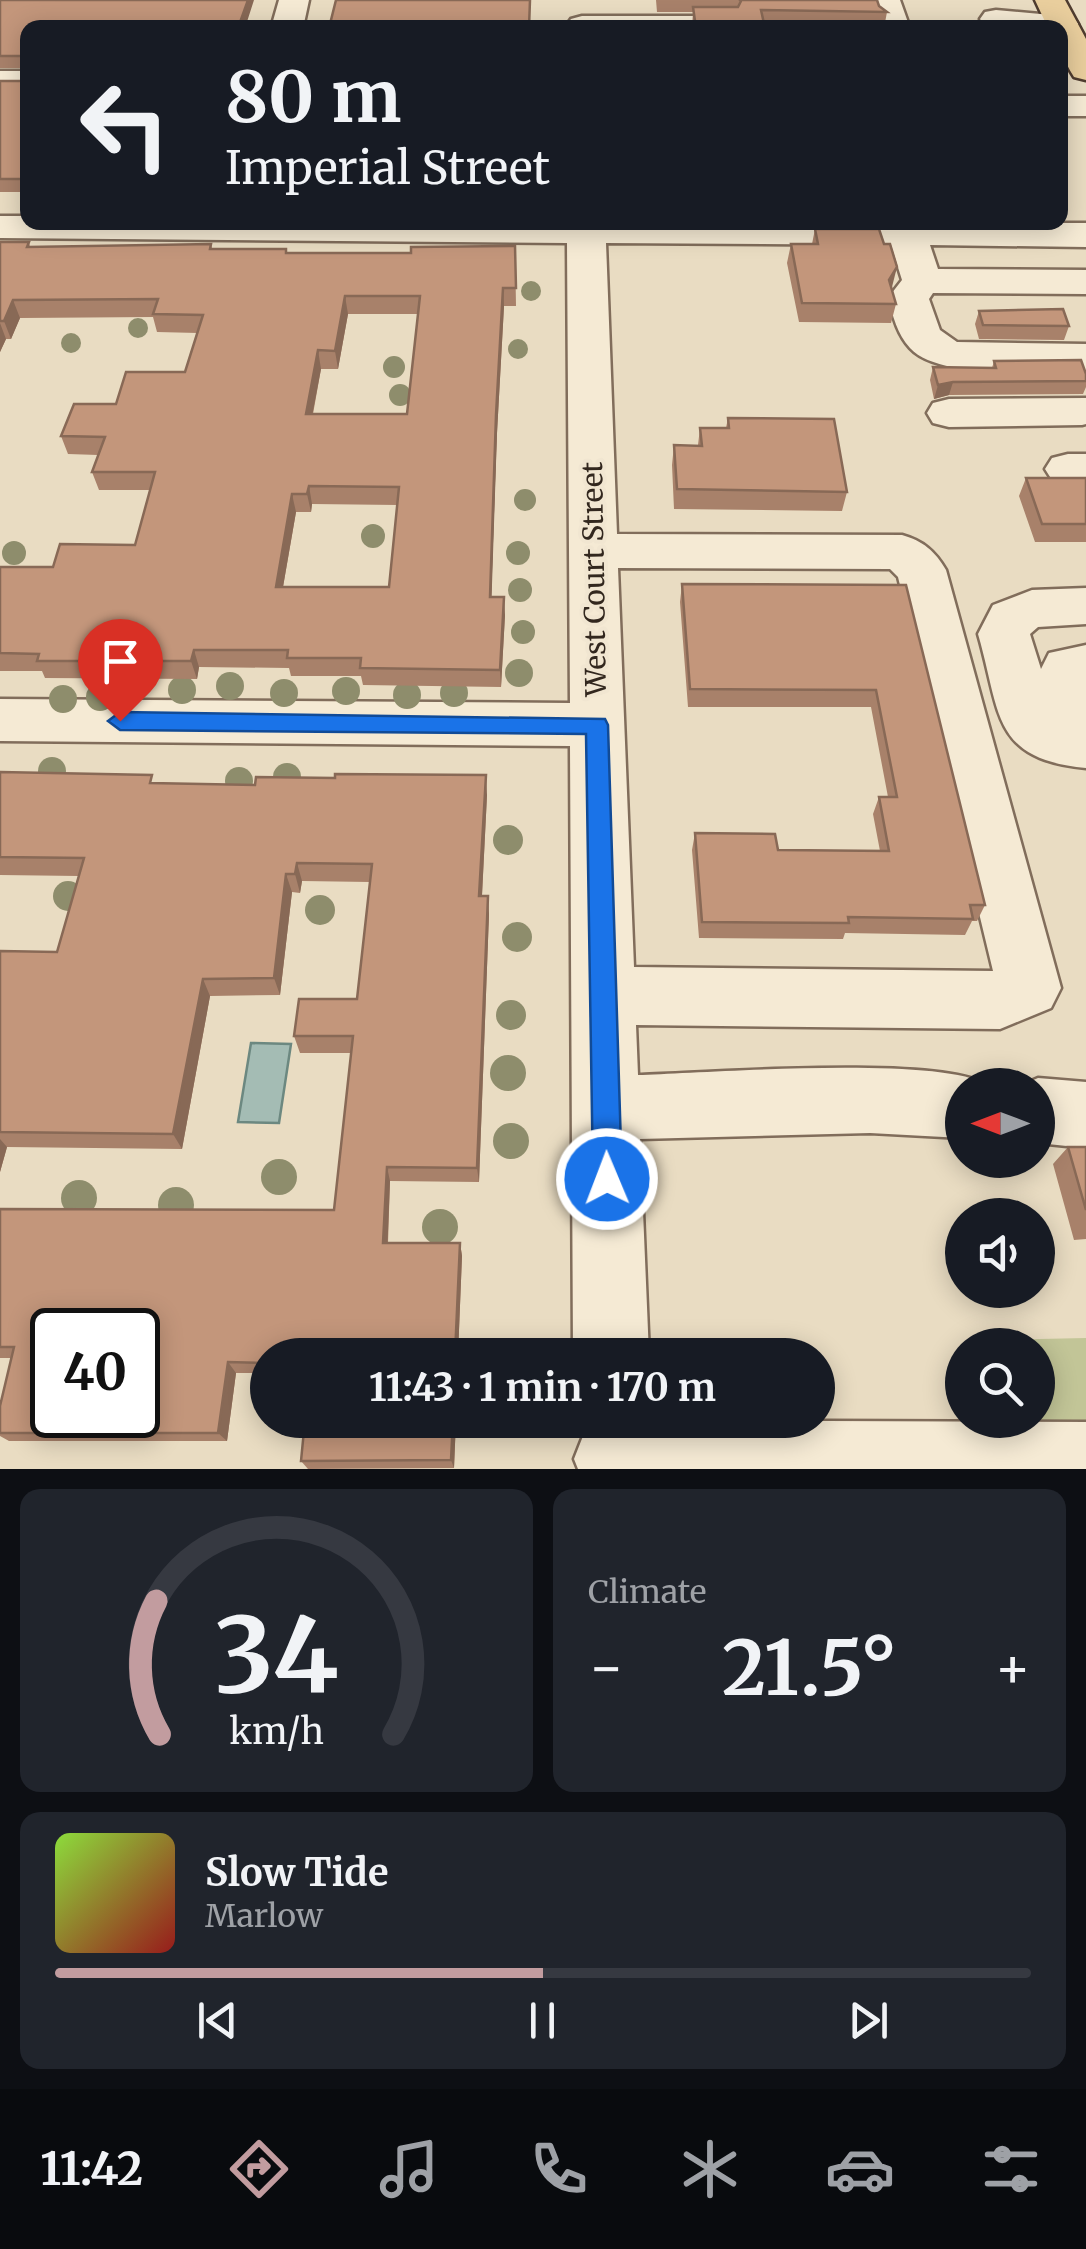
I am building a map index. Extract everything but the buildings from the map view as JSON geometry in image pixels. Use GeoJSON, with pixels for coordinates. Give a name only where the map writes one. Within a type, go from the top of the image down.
{"type":"FeatureCollection","features":[{"type":"Feature","properties":{"kind":"main road"},"geometry":{"type":"LineString","coordinates":[[1068,35],[1086,70]]}},
{"type":"Feature","properties":{"kind":"street"},"geometry":{"type":"LineString","coordinates":[[994,16],[1056,12]]}},
{"type":"Feature","properties":{"kind":"street"},"geometry":{"type":"LineString","coordinates":[[582,18],[638,13],[682,20]]}},
{"type":"Feature","properties":{"kind":"street","name":"West Court Street"},"geometry":{"type":"LineString","coordinates":[[586,230],[611,1338]]}},
{"type":"Feature","properties":{"kind":"street"},"geometry":{"type":"LineString","coordinates":[[906,230],[922,281]]}},
{"type":"Feature","properties":{"kind":"street"},"geometry":{"type":"LineString","coordinates":[[1016,230],[1071,231]]}},
{"type":"Feature","properties":{"kind":"street"},"geometry":{"type":"LineString","coordinates":[[922,281],[1086,282]]}},
{"type":"Feature","properties":{"kind":"street"},"geometry":{"type":"LineString","coordinates":[[922,281],[908,298],[922,340],[934,348],[950,355],[1086,357]]}},
{"type":"Feature","properties":{"kind":"street"},"geometry":{"type":"LineString","coordinates":[[950,413],[1084,406]]}},
{"type":"Feature","properties":{"kind":"street"},"geometry":{"type":"LineString","coordinates":[[593,551],[902,552],[921,570],[1029,988],[1000,1000],[603,996]]}},
{"type":"Feature","properties":{"kind":"street"},"geometry":{"type":"LineString","coordinates":[[1071,606],[1080,664],[1068,666],[1065,677],[1086,744],[1053,743],[1033,729],[1004,634],[1011,618],[1032,608],[1071,606]]}},
{"type":"Feature","properties":{"kind":"street"},"geometry":{"type":"LineString","coordinates":[[0,720],[597,725]]}},
{"type":"Feature","properties":{"kind":"street"},"geometry":{"type":"LineString","coordinates":[[606,1108],[870,1101],[945,1105]]}},
{"type":"Feature","properties":{"kind":"street"},"geometry":{"type":"LineString","coordinates":[[1055,1112],[1086,1115]]}},
{"type":"Feature","properties":{"kind":"street"},"geometry":{"type":"LineString","coordinates":[[613,1449],[1086,1461]]}},
{"type":"Feature","properties":{"kind":"green space"},"geometry":{"type":"Polygon","coordinates":[[[1086,1338],[1086,1426],[1055,1424],[1055,1339],[1086,1338]]]}},
{"type":"Feature","properties":{"kind":"water"},"geometry":{"type":"Polygon","coordinates":[[[251,1043],[291,1044],[279,1123],[238,1122],[251,1043]]]}},
{"type":"Feature","properties":{"kind":"route"},"geometry":{"type":"LineString","coordinates":[[120,721],[597,725],[607,1179]]}}]}
